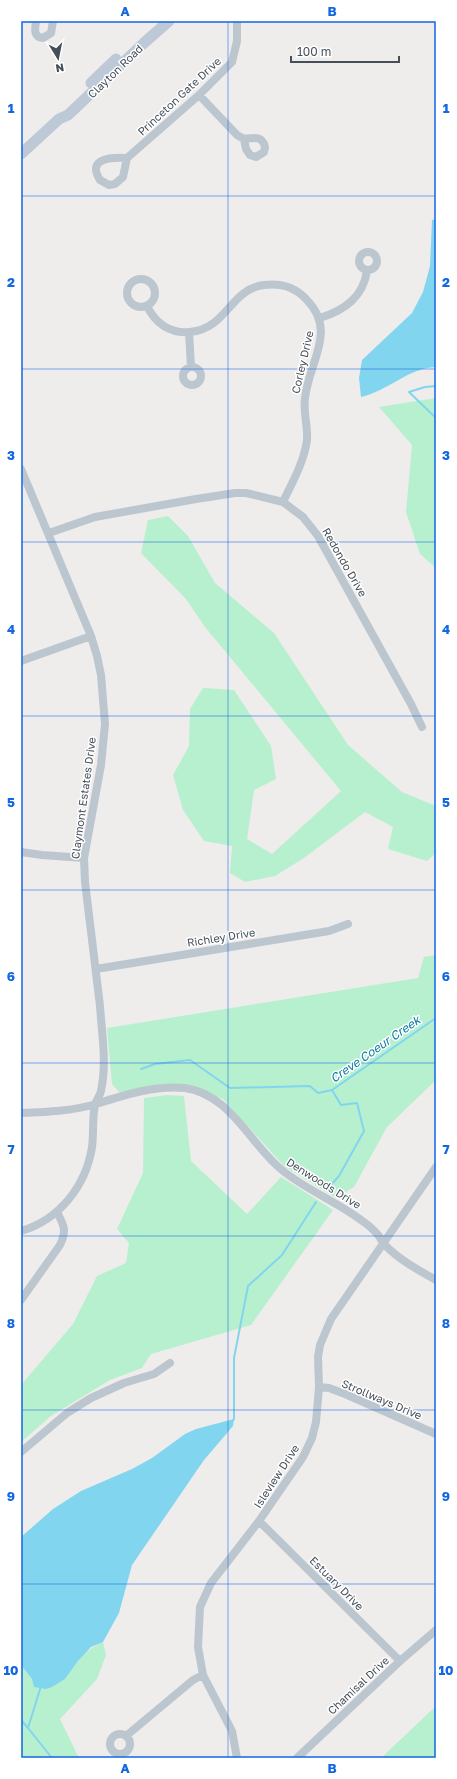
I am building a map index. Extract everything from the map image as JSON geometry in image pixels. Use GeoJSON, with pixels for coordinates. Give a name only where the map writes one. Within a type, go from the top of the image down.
{"type":"FeatureCollection","features":[{"type":"Feature","properties":{"kind":"main road","name":"Clayton Road"},"geometry":{"type":"LineString","coordinates":[[59,119],[62,110],[158,21]]}},
{"type":"Feature","properties":{"kind":"main road","name":"Clayton Road"},"geometry":{"type":"LineString","coordinates":[[21,154],[59,119],[68,115],[169,21]]}},
{"type":"Feature","properties":{"kind":"street"},"geometry":{"type":"LineString","coordinates":[[36,21],[36,34],[37,36],[43,38],[52,33],[53,21]]}},
{"type":"Feature","properties":{"kind":"street","name":"Princeton Gate Drive"},"geometry":{"type":"LineString","coordinates":[[127,158],[199,95],[232,62],[237,41],[237,21]]}},
{"type":"Feature","properties":{"kind":"street"},"geometry":{"type":"LineString","coordinates":[[199,95],[238,135],[244,139]]}},
{"type":"Feature","properties":{"kind":"street"},"geometry":{"type":"LineString","coordinates":[[320,318],[336,311],[353,300],[362,290],[367,271]]}},
{"type":"Feature","properties":{"kind":"street","name":"Corley Drive"},"geometry":{"type":"LineString","coordinates":[[146,306],[157,322],[164,327],[189,332],[209,327],[217,322],[239,297],[253,288],[262,285],[280,285],[297,290],[309,302],[320,318],[320,344],[305,398],[307,429],[304,452],[283,502]]}},
{"type":"Feature","properties":{"kind":"street"},"geometry":{"type":"LineString","coordinates":[[189,332],[191,367]]}},
{"type":"Feature","properties":{"kind":"street","name":"Claymont Estates Drive"},"geometry":{"type":"LineString","coordinates":[[21,469],[49,533],[98,656],[103,689],[105,724],[100,765],[84,858],[85,882],[105,1048],[101,1093],[95,1104],[92,1146],[90,1158],[83,1177],[74,1192],[57,1212],[40,1223],[21,1230]]}},
{"type":"Feature","properties":{"kind":"street","name":"Redondo Drive"},"geometry":{"type":"LineString","coordinates":[[49,533],[95,517],[234,494],[259,495],[283,502],[303,517],[318,536],[412,704],[422,727]]}},
{"type":"Feature","properties":{"kind":"street"},"geometry":{"type":"LineString","coordinates":[[21,661],[91,636]]}},
{"type":"Feature","properties":{"kind":"street"},"geometry":{"type":"LineString","coordinates":[[21,852],[84,858]]}},
{"type":"Feature","properties":{"kind":"street","name":"Richley Drive"},"geometry":{"type":"LineString","coordinates":[[96,969],[329,931],[348,924]]}},
{"type":"Feature","properties":{"kind":"street","name":"Denwoods Drive"},"geometry":{"type":"LineString","coordinates":[[21,1113],[57,1111],[95,1104],[108,1099],[158,1088],[185,1088],[206,1095],[231,1112],[256,1145],[283,1172],[362,1220],[379,1236],[384,1243],[416,1269],[436,1280]]}},
{"type":"Feature","properties":{"kind":"street","name":"Isleview Drive"},"geometry":{"type":"LineString","coordinates":[[237,1758],[232,1731],[203,1675],[198,1647],[200,1607],[211,1582],[259,1521],[306,1451],[316,1422],[319,1387],[318,1357],[325,1332],[331,1319],[436,1167]]}},
{"type":"Feature","properties":{"kind":"street"},"geometry":{"type":"LineString","coordinates":[[21,1300],[60,1245],[64,1236],[65,1229],[57,1212]]}},
{"type":"Feature","properties":{"kind":"street"},"geometry":{"type":"LineString","coordinates":[[21,1452],[67,1413],[85,1401],[124,1383],[154,1374],[170,1363]]}},
{"type":"Feature","properties":{"kind":"street","name":"Strollways Drive"},"geometry":{"type":"LineString","coordinates":[[319,1387],[329,1388],[345,1394],[436,1434]]}},
{"type":"Feature","properties":{"kind":"street","name":"Estuary Drive"},"geometry":{"type":"LineString","coordinates":[[259,1521],[400,1661]]}},
{"type":"Feature","properties":{"kind":"street","name":"Chamisal Drive"},"geometry":{"type":"LineString","coordinates":[[297,1758],[400,1661],[436,1630]]}},
{"type":"Feature","properties":{"kind":"street"},"geometry":{"type":"LineString","coordinates":[[126,1736],[193,1680],[203,1675]]}},
{"type":"Feature","properties":{"kind":"green space"},"geometry":{"type":"Polygon","coordinates":[[[436,398],[436,568],[420,554],[406,512],[412,445],[379,407],[436,398]]]}},
{"type":"Feature","properties":{"kind":"green space"},"geometry":{"type":"Polygon","coordinates":[[[168,516],[188,536],[215,583],[274,633],[348,745],[402,792],[436,806],[436,853],[427,861],[388,849],[393,827],[365,812],[304,858],[275,876],[245,882],[230,873],[232,846],[204,841],[183,810],[173,775],[189,746],[190,709],[203,688],[234,690],[271,746],[276,779],[254,790],[247,839],[272,854],[341,791],[205,627],[186,599],[141,553],[148,520],[168,516]]]}},
{"type":"Feature","properties":{"kind":"green space"},"geometry":{"type":"Polygon","coordinates":[[[436,955],[436,1080],[387,1127],[354,1187],[336,1198],[284,1166],[223,1099],[207,1092],[137,1090],[119,1092],[112,1084],[107,1028],[418,978],[424,957],[436,955]]]}},
{"type":"Feature","properties":{"kind":"green space"},"geometry":{"type":"Polygon","coordinates":[[[167,1095],[184,1096],[191,1161],[247,1214],[281,1177],[333,1210],[251,1325],[151,1354],[142,1368],[110,1380],[51,1416],[21,1442],[21,1385],[73,1324],[97,1276],[126,1263],[129,1243],[117,1229],[143,1173],[144,1098],[167,1095]]]}},
{"type":"Feature","properties":{"kind":"green space"},"geometry":{"type":"Polygon","coordinates":[[[103,1642],[106,1655],[97,1679],[60,1719],[79,1758],[24,1758],[21,1753],[21,1665],[32,1679],[65,1679],[77,1662],[86,1653],[96,1645],[103,1642]]]}},
{"type":"Feature","properties":{"kind":"green space"},"geometry":{"type":"Polygon","coordinates":[[[436,1706],[436,1758],[381,1758],[436,1706]]]}},
{"type":"Feature","properties":{"kind":"water"},"geometry":{"type":"Polygon","coordinates":[[[436,219],[436,367],[416,371],[380,390],[361,397],[359,378],[362,360],[412,313],[423,292],[430,266],[432,220],[436,219]]]}},
{"type":"Feature","properties":{"kind":"water"},"geometry":{"type":"Polygon","coordinates":[[[234,1419],[233,1426],[204,1460],[132,1565],[119,1613],[103,1642],[91,1647],[78,1661],[65,1679],[46,1689],[34,1687],[32,1679],[21,1665],[21,1537],[53,1509],[81,1491],[132,1469],[152,1458],[185,1434],[196,1429],[234,1419]]]}},
{"type":"Feature","properties":{"kind":"waterway"},"geometry":{"type":"LineString","coordinates":[[436,386],[425,387],[409,392],[436,418]]}},
{"type":"Feature","properties":{"kind":"waterway","name":"Creve Coeur Creek"},"geometry":{"type":"LineString","coordinates":[[329,1187],[339,1176],[364,1131],[357,1103],[341,1105],[332,1090],[436,1018]]}},
{"type":"Feature","properties":{"kind":"waterway"},"geometry":{"type":"LineString","coordinates":[[141,1069],[155,1064],[190,1060],[230,1088],[310,1086],[318,1093],[332,1090]]}},
{"type":"Feature","properties":{"kind":"waterway","name":"Creve Coeur Creek"},"geometry":{"type":"LineString","coordinates":[[233,1420],[234,1358],[248,1286],[282,1255],[316,1202]]}},
{"type":"Feature","properties":{"kind":"waterway","name":"Creve Coeur Creek"},"geometry":{"type":"LineString","coordinates":[[41,1686],[28,1728],[52,1758]]}},
{"type":"Feature","properties":{"kind":"waterway"},"geometry":{"type":"LineString","coordinates":[[21,1720],[28,1728]]}}]}
